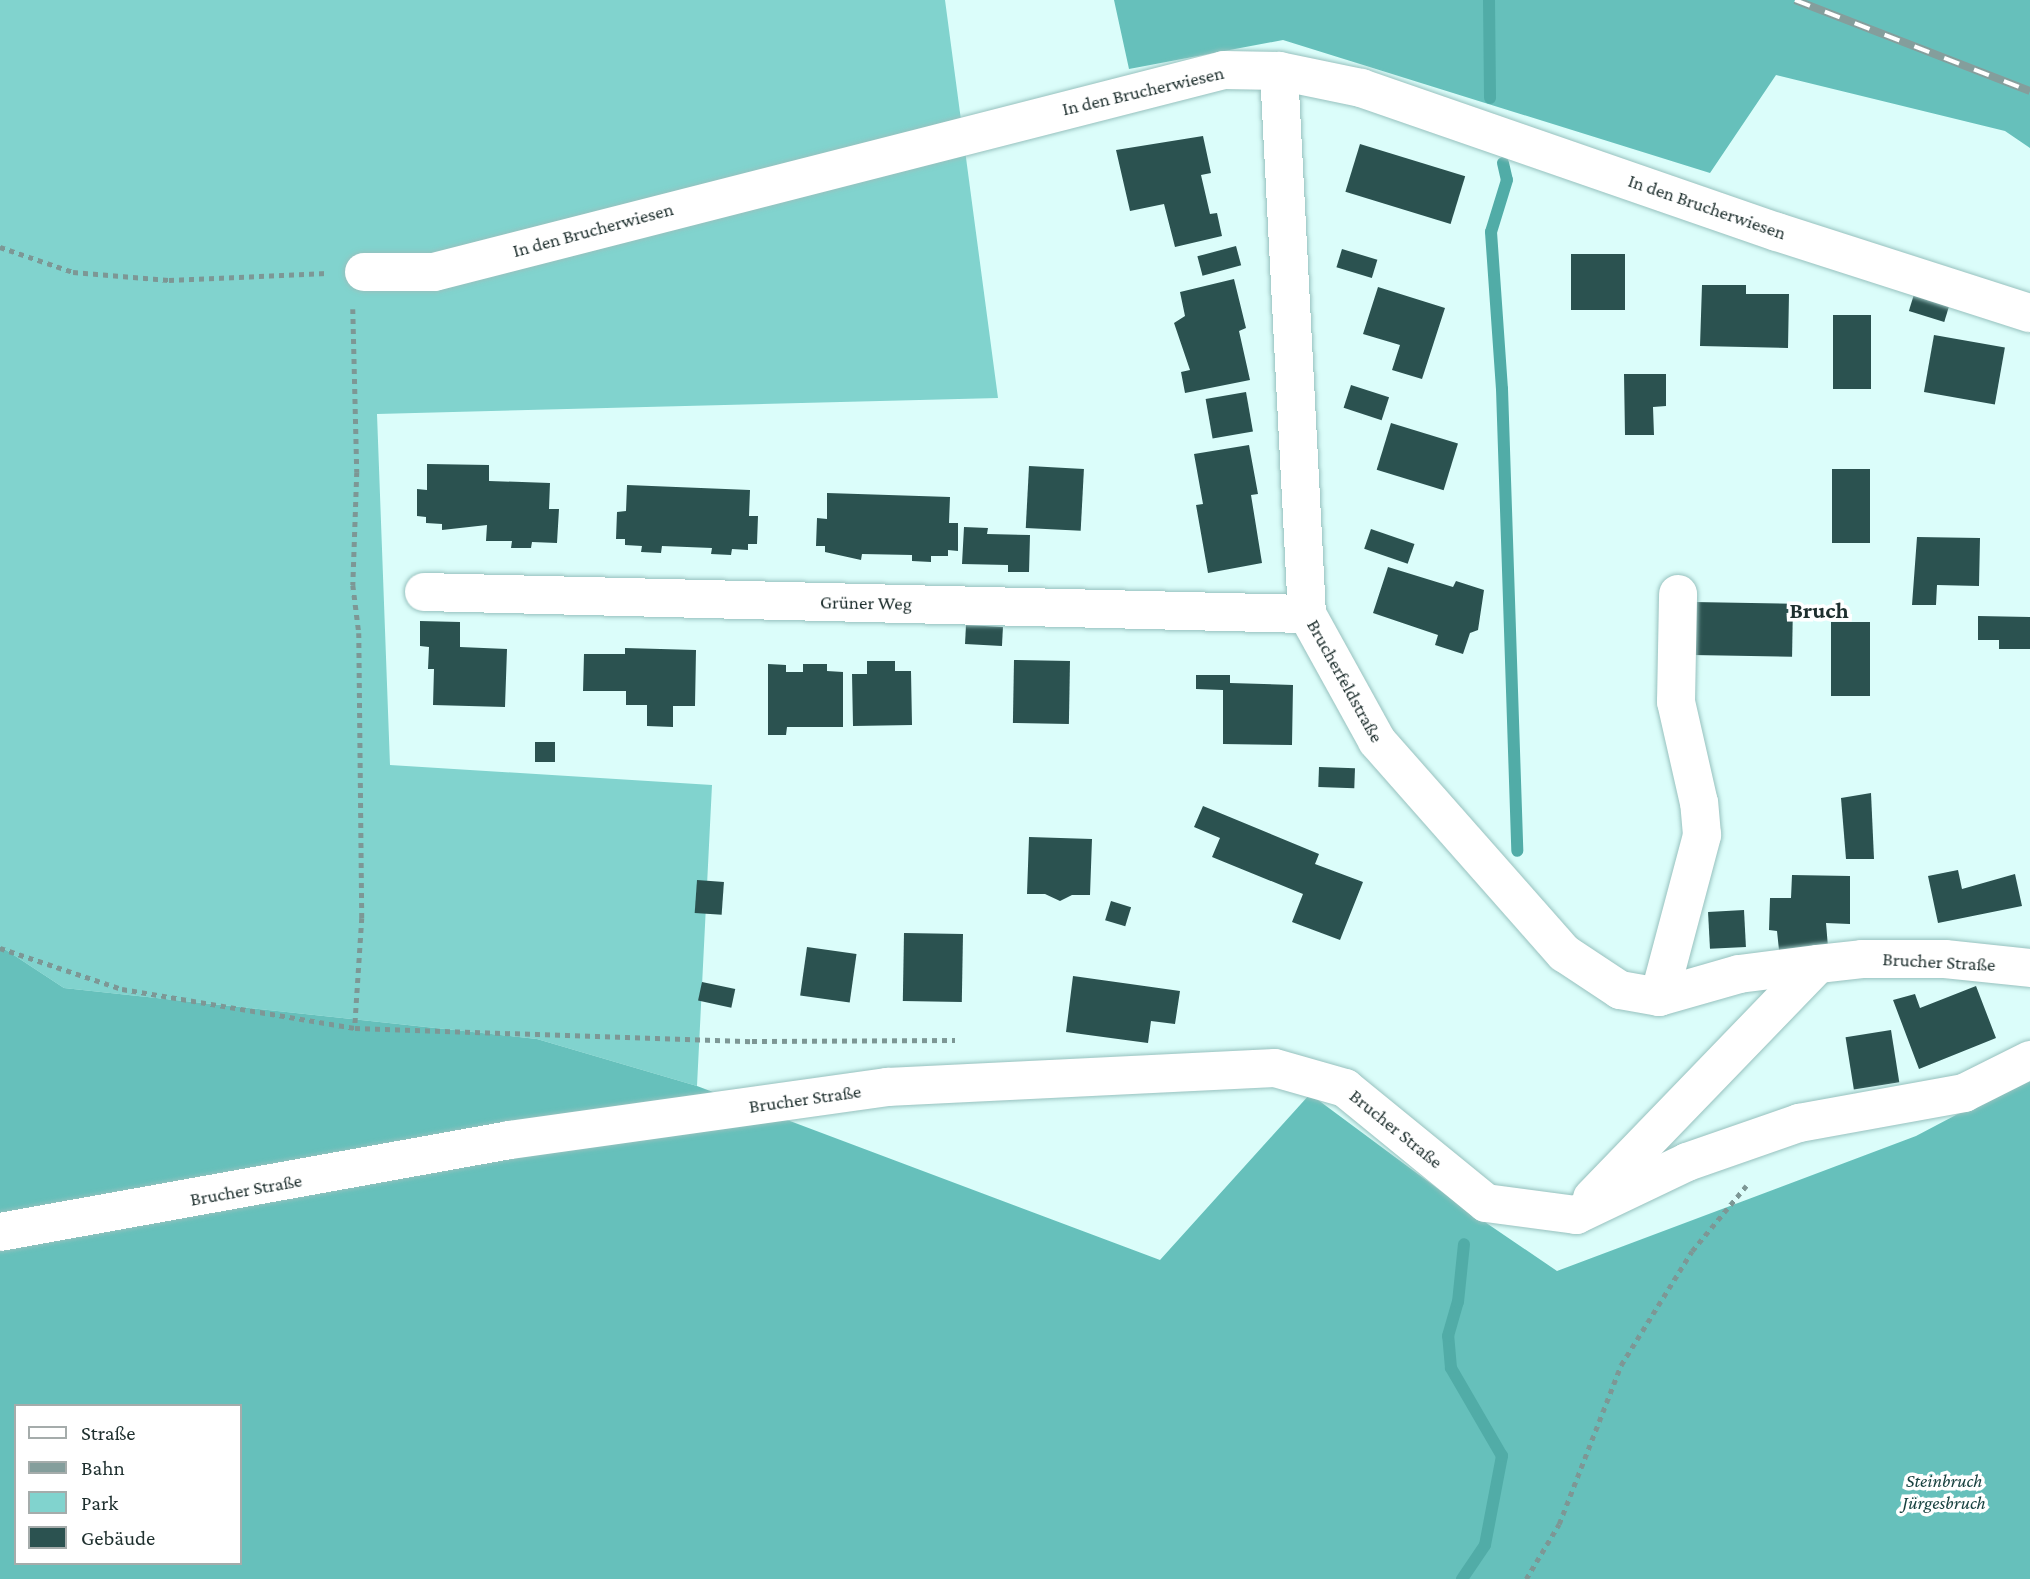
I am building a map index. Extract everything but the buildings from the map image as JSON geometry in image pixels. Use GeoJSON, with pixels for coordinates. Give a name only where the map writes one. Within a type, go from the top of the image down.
{"type":"FeatureCollection","features":[{"type":"Feature","properties":{"kind":"street","name":"In den Brucherwiesen"},"geometry":{"type":"LineString","coordinates":[[363,272],[433,272],[1224,70],[1279,71],[1361,88],[1776,232],[2030,313]]}},
{"type":"Feature","properties":{"kind":"street","name":"Brucherfeldstraße"},"geometry":{"type":"LineString","coordinates":[[1279,71],[1307,614],[1377,741],[1564,953],[1620,990],[1659,997],[1739,974],[1818,964]]}},
{"type":"Feature","properties":{"kind":"street","name":"Grüner Weg"},"geometry":{"type":"LineString","coordinates":[[424,592],[1307,614]]}},
{"type":"Feature","properties":{"kind":"street"},"geometry":{"type":"LineString","coordinates":[[1659,997],[1702,835],[1699,803],[1676,702],[1678,594]]}},
{"type":"Feature","properties":{"kind":"street","name":"Brucher Straße"},"geometry":{"type":"LineString","coordinates":[[1818,964],[1945,959],[2030,968]]}},
{"type":"Feature","properties":{"kind":"street"},"geometry":{"type":"LineString","coordinates":[[1576,1215],[1818,964]]}},
{"type":"Feature","properties":{"kind":"street"},"geometry":{"type":"LineString","coordinates":[[1576,1215],[1687,1162],[1798,1123],[1964,1093],[2030,1060]]}},
{"type":"Feature","properties":{"kind":"street","name":"Brucher Straße"},"geometry":{"type":"LineString","coordinates":[[0,1232],[510,1140],[887,1087],[1275,1068],[1345,1088],[1486,1203],[1576,1215]]}},
{"type":"Feature","properties":{"kind":"path"},"geometry":{"type":"LineString","coordinates":[[0,247],[73,272],[169,280],[363,272],[350,319],[357,472],[353,585],[359,633],[362,918],[355,1028]]}},
{"type":"Feature","properties":{"kind":"path"},"geometry":{"type":"LineString","coordinates":[[0,948],[122,989],[355,1028],[752,1041],[964,1042]]}},
{"type":"Feature","properties":{"kind":"path"},"geometry":{"type":"LineString","coordinates":[[1526,1579],[1559,1524],[1621,1365],[1692,1251],[1754,1176]]}},
{"type":"Feature","properties":{"kind":"green space"},"geometry":{"type":"Polygon","coordinates":[[[0,0],[945,0],[998,398],[377,414],[390,765],[712,785],[697,1086],[537,1039],[64,988],[0,946],[0,0]]]}},
{"type":"Feature","properties":{"kind":"green space"},"geometry":{"type":"Polygon","coordinates":[[[1114,0],[2030,0],[2030,148],[2005,131],[1776,75],[1710,173],[1283,40],[1129,69],[1114,0]]]}},
{"type":"Feature","properties":{"kind":"green space","name":"Steinbruch Jürgesbruch"},"geometry":{"type":"Polygon","coordinates":[[[0,946],[64,988],[537,1039],[697,1086],[1160,1260],[1310,1094],[1457,1203],[1557,1271],[1916,1136],[2030,1076],[2030,1579],[0,1579],[0,946]]]}},
{"type":"Feature","properties":{"kind":"waterway"},"geometry":{"type":"LineString","coordinates":[[1489,0],[1490,98]]}},
{"type":"Feature","properties":{"kind":"waterway"},"geometry":{"type":"LineString","coordinates":[[1503,163],[1507,180],[1491,232],[1502,389],[1517,851]]}},
{"type":"Feature","properties":{"kind":"waterway"},"geometry":{"type":"LineString","coordinates":[[1462,1579],[1485,1545],[1502,1456],[1451,1368],[1448,1336],[1458,1302],[1464,1244]]}},
{"type":"Feature","properties":{"kind":"railway"},"geometry":{"type":"LineString","coordinates":[[1795,0],[2030,91]]}},
{"type":"Feature","properties":{"kind":"district","name":"Bruch"},"geometry":{"type":"Point","coordinates":[1819,610]}}]}
